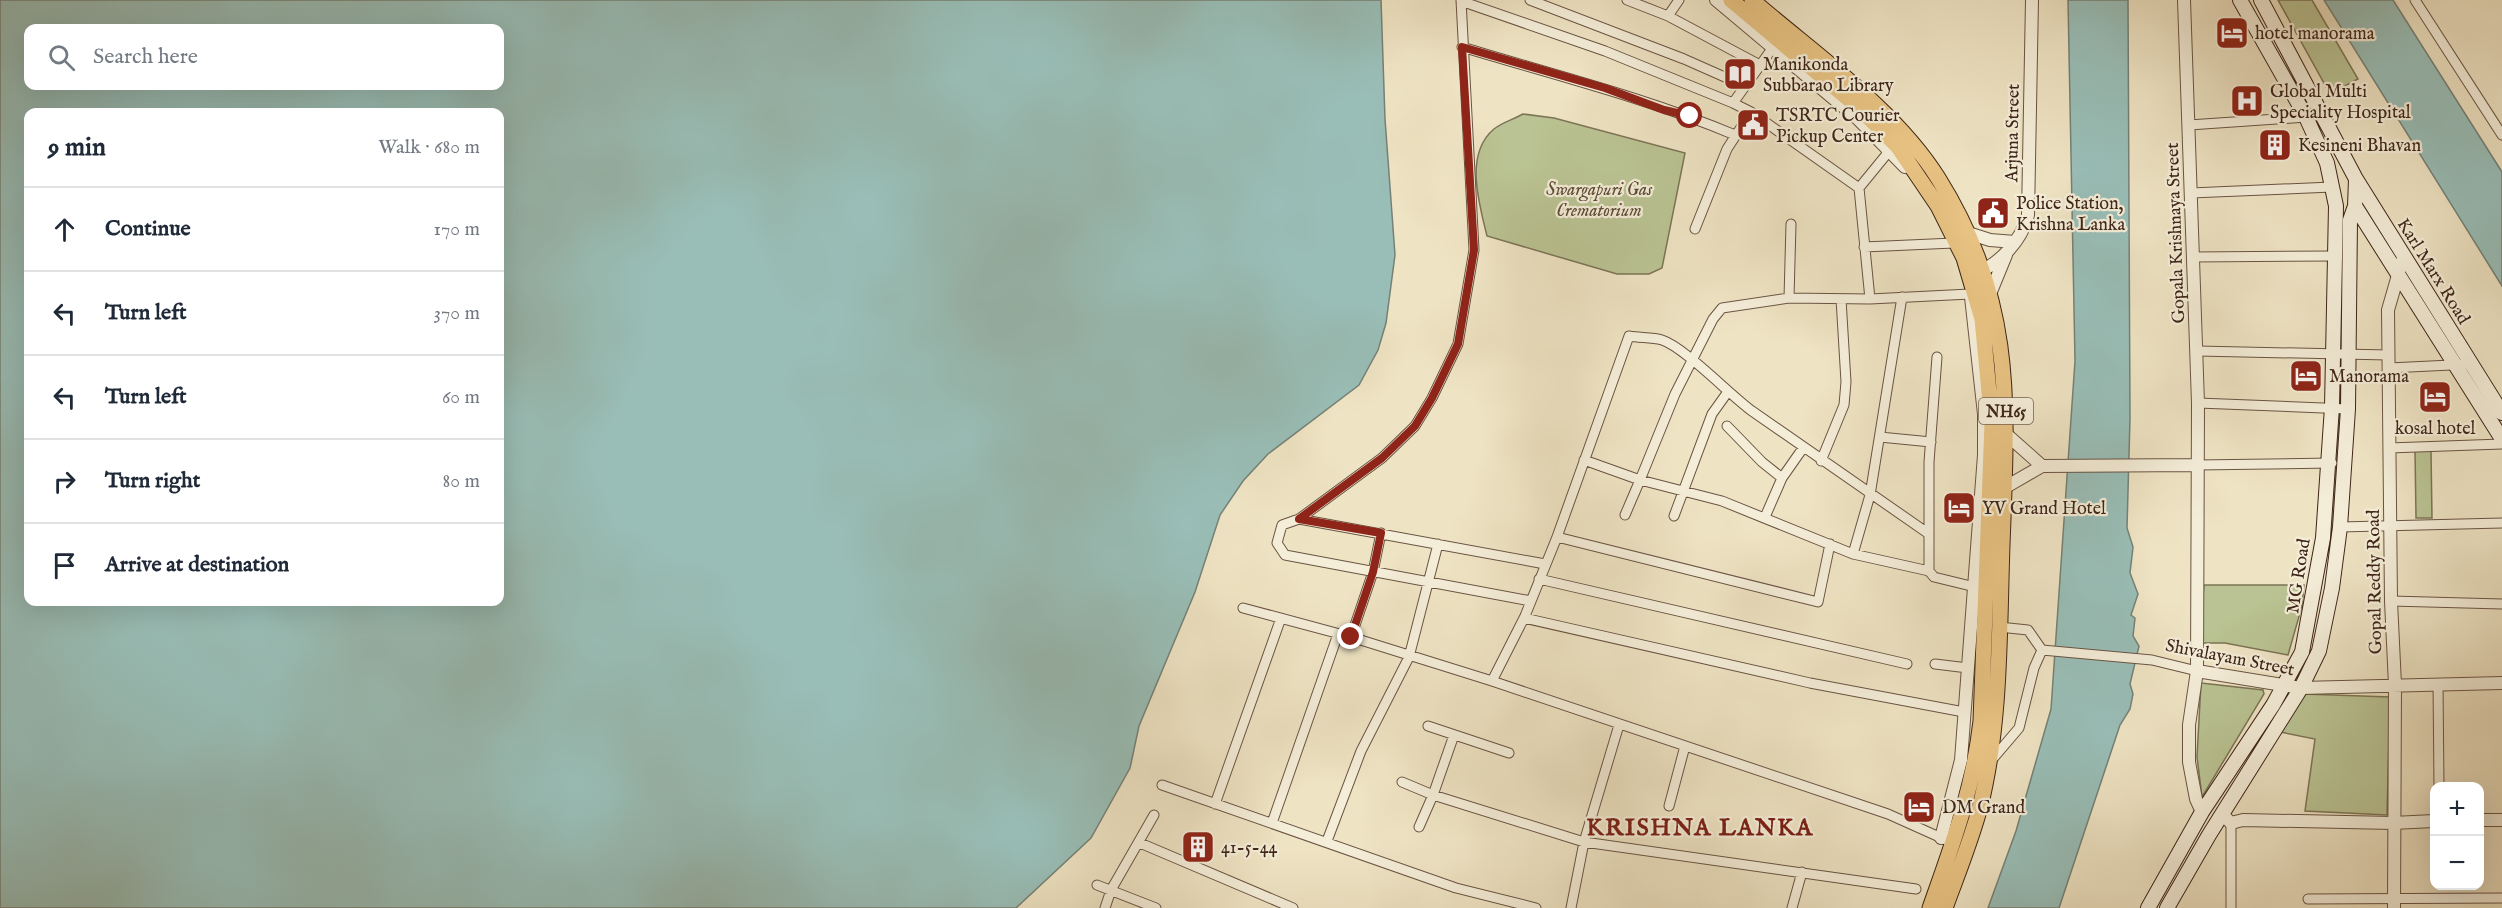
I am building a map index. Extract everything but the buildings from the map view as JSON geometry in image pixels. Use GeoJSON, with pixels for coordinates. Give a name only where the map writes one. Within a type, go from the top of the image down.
{"type":"FeatureCollection","features":[{"type":"Feature","properties":{"kind":"highway","name":"NH65"},"geometry":{"type":"LineString","coordinates":[[1731,0],[1858,107],[1898,147],[1938,206],[1990,294],[2004,374],[2006,434],[1999,627],[1988,765],[1979,808],[1953,844],[1945,908]]}},
{"type":"Feature","properties":{"kind":"highway","name":"NH65"},"geometry":{"type":"LineString","coordinates":[[1752,0],[1893,122],[1915,146],[1937,177],[1968,233],[1977,273],[1992,423],[1981,721],[1970,791],[1930,908]]}},
{"type":"Feature","properties":{"kind":"main road","name":"MG Road"},"geometry":{"type":"LineString","coordinates":[[2148,908],[2202,812],[2284,687],[2302,652],[2310,621],[2323,538],[2332,407],[2333,256],[2336,206],[2328,163],[2306,117],[2240,1]]}},
{"type":"Feature","properties":{"kind":"main road","name":"Karl Marx Road"},"geometry":{"type":"LineString","coordinates":[[2265,4],[2356,178],[2403,258],[2502,413]]}},
{"type":"Feature","properties":{"kind":"main road","name":"MG Road"},"geometry":{"type":"LineString","coordinates":[[2168,908],[2227,819],[2301,688],[2319,651],[2332,588],[2340,527],[2348,409],[2350,220],[2355,206],[2356,178]]}},
{"type":"Feature","properties":{"kind":"main road"},"geometry":{"type":"LineString","coordinates":[[2336,206],[2355,206]]}},
{"type":"Feature","properties":{"kind":"main road","name":"Karl Marx Road"},"geometry":{"type":"LineString","coordinates":[[2355,206],[2502,439]]}},
{"type":"Feature","properties":{"kind":"main road"},"geometry":{"type":"LineString","coordinates":[[2333,276],[2349,275]]}},
{"type":"Feature","properties":{"kind":"street"},"geometry":{"type":"LineString","coordinates":[[1531,601],[1285,555],[1277,543],[1282,525],[1299,519],[1382,458],[1415,426],[1432,398],[1458,344],[1474,250],[1461,0],[1605,51],[1751,112],[1859,188]]}},
{"type":"Feature","properties":{"kind":"street"},"geometry":{"type":"LineString","coordinates":[[1530,0],[1684,59],[1745,86]]}},
{"type":"Feature","properties":{"kind":"street"},"geometry":{"type":"LineString","coordinates":[[1627,0],[1668,16],[1760,65]]}},
{"type":"Feature","properties":{"kind":"street"},"geometry":{"type":"LineString","coordinates":[[1668,16],[1679,0]]}},
{"type":"Feature","properties":{"kind":"street"},"geometry":{"type":"LineString","coordinates":[[1243,608],[1351,637],[1409,657],[1492,681],[1888,814],[1953,844],[1976,586],[1984,455],[1984,414],[1970,294],[1954,243],[1904,165],[1859,120],[1774,46],[1716,0]]}},
{"type":"Feature","properties":{"kind":"street","name":"Arjuna Street"},"geometry":{"type":"LineString","coordinates":[[1977,273],[2011,246],[2025,227],[2028,215],[2032,0]]}},
{"type":"Feature","properties":{"kind":"street","name":"Gopala Krishnaya Street"},"geometry":{"type":"LineString","coordinates":[[2184,0],[2198,351],[2197,671],[2189,725],[2189,762],[2196,800],[2202,812]]}},
{"type":"Feature","properties":{"kind":"street"},"geometry":{"type":"LineString","coordinates":[[2415,0],[2502,135]]}},
{"type":"Feature","properties":{"kind":"street"},"geometry":{"type":"LineString","coordinates":[[1733,104],[1774,46]]}},
{"type":"Feature","properties":{"kind":"street"},"geometry":{"type":"LineString","coordinates":[[1462,47],[1605,88],[1664,110],[1690,116],[1735,135]]}},
{"type":"Feature","properties":{"kind":"street"},"geometry":{"type":"LineString","coordinates":[[1695,229],[1710,187],[1735,135],[1751,112]]}},
{"type":"Feature","properties":{"kind":"street"},"geometry":{"type":"LineString","coordinates":[[2189,125],[2306,117]]}},
{"type":"Feature","properties":{"kind":"street"},"geometry":{"type":"LineString","coordinates":[[1870,299],[1859,188],[1886,156],[1888,149]]}},
{"type":"Feature","properties":{"kind":"street"},"geometry":{"type":"LineString","coordinates":[[2191,194],[2332,187]]}},
{"type":"Feature","properties":{"kind":"street"},"geometry":{"type":"LineString","coordinates":[[1789,298],[1791,224]]}},
{"type":"Feature","properties":{"kind":"street"},"geometry":{"type":"LineString","coordinates":[[1968,233],[2011,246],[1990,294]]}},
{"type":"Feature","properties":{"kind":"street"},"geometry":{"type":"LineString","coordinates":[[1864,247],[1954,243]]}},
{"type":"Feature","properties":{"kind":"street"},"geometry":{"type":"LineString","coordinates":[[2193,257],[2333,256]]}},
{"type":"Feature","properties":{"kind":"street","name":"Gopal Reddy Road"},"geometry":{"type":"LineString","coordinates":[[2394,904],[2395,685],[2391,601],[2388,310],[2403,258]]}},
{"type":"Feature","properties":{"kind":"street"},"geometry":{"type":"LineString","coordinates":[[1625,515],[1675,394],[1713,319],[1722,308],[1789,298],[1870,299],[1970,294]]}},
{"type":"Feature","properties":{"kind":"street"},"geometry":{"type":"LineString","coordinates":[[1853,554],[1870,495],[1902,297]]}},
{"type":"Feature","properties":{"kind":"street"},"geometry":{"type":"LineString","coordinates":[[1821,461],[1844,405],[1846,382],[1841,299]]}},
{"type":"Feature","properties":{"kind":"street"},"geometry":{"type":"LineString","coordinates":[[1492,681],[1524,618],[1557,537],[1629,336],[1664,340],[1692,360],[1727,393],[1821,461],[1929,534]]}},
{"type":"Feature","properties":{"kind":"street"},"geometry":{"type":"LineString","coordinates":[[2198,351],[2332,352],[2349,353],[2388,362],[2457,366],[2472,364]]}},
{"type":"Feature","properties":{"kind":"street"},"geometry":{"type":"LineString","coordinates":[[1929,571],[1931,442],[1937,357]]}},
{"type":"Feature","properties":{"kind":"street"},"geometry":{"type":"LineString","coordinates":[[1674,516],[1713,414],[1727,393]]}},
{"type":"Feature","properties":{"kind":"street"},"geometry":{"type":"LineString","coordinates":[[2198,403],[2348,409]]}},
{"type":"Feature","properties":{"kind":"street"},"geometry":{"type":"LineString","coordinates":[[1728,426],[1762,462],[1782,478]]}},
{"type":"Feature","properties":{"kind":"street"},"geometry":{"type":"LineString","coordinates":[[2006,434],[2042,466]]}},
{"type":"Feature","properties":{"kind":"street"},"geometry":{"type":"LineString","coordinates":[[1880,437],[1931,442]]}},
{"type":"Feature","properties":{"kind":"street"},"geometry":{"type":"LineString","coordinates":[[2389,448],[2502,444]]}},
{"type":"Feature","properties":{"kind":"street"},"geometry":{"type":"LineString","coordinates":[[1765,517],[1782,478],[1803,448]]}},
{"type":"Feature","properties":{"kind":"street"},"geometry":{"type":"LineString","coordinates":[[1584,460],[1640,480],[1722,501],[1853,554],[1929,571],[1934,577],[1976,586]]}},
{"type":"Feature","properties":{"kind":"street"},"geometry":{"type":"LineString","coordinates":[[2004,488],[2042,466],[2344,463]]}},
{"type":"Feature","properties":{"kind":"street"},"geometry":{"type":"LineString","coordinates":[[1299,519],[1545,564]]}},
{"type":"Feature","properties":{"kind":"street"},"geometry":{"type":"LineString","coordinates":[[2340,527],[2502,523]]}},
{"type":"Feature","properties":{"kind":"street"},"geometry":{"type":"LineString","coordinates":[[1351,637],[1373,572],[1381,533]]}},
{"type":"Feature","properties":{"kind":"street"},"geometry":{"type":"LineString","coordinates":[[1557,537],[1818,602],[1830,544]]}},
{"type":"Feature","properties":{"kind":"street"},"geometry":{"type":"LineString","coordinates":[[1327,841],[1361,751],[1409,657],[1431,582],[1438,544]]}},
{"type":"Feature","properties":{"kind":"street"},"geometry":{"type":"LineString","coordinates":[[1539,579],[1907,664]]}},
{"type":"Feature","properties":{"kind":"street"},"geometry":{"type":"LineString","coordinates":[[2391,601],[2502,604]]}},
{"type":"Feature","properties":{"kind":"street"},"geometry":{"type":"LineString","coordinates":[[1215,804],[1281,618]]}},
{"type":"Feature","properties":{"kind":"street"},"geometry":{"type":"LineString","coordinates":[[1524,618],[1810,683],[1964,712]]}},
{"type":"Feature","properties":{"kind":"street"},"geometry":{"type":"LineString","coordinates":[[1988,765],[2019,728],[2034,668],[2042,650],[2028,630],[2017,627],[1999,627]]}},
{"type":"Feature","properties":{"kind":"street"},"geometry":{"type":"LineString","coordinates":[[1272,823],[1338,634]]}},
{"type":"Feature","properties":{"kind":"street","name":"Shivalayam Street"},"geometry":{"type":"LineString","coordinates":[[2042,650],[2152,660],[2284,687],[2502,684]]}},
{"type":"Feature","properties":{"kind":"street"},"geometry":{"type":"LineString","coordinates":[[1935,664],[1968,668]]}},
{"type":"Feature","properties":{"kind":"street"},"geometry":{"type":"LineString","coordinates":[[2438,684],[2439,782]]}},
{"type":"Feature","properties":{"kind":"street"},"geometry":{"type":"LineString","coordinates":[[1571,908],[1584,842],[1619,725]]}},
{"type":"Feature","properties":{"kind":"street"},"geometry":{"type":"LineString","coordinates":[[1428,726],[1509,753]]}},
{"type":"Feature","properties":{"kind":"street"},"geometry":{"type":"LineString","coordinates":[[1419,827],[1454,735]]}},
{"type":"Feature","properties":{"kind":"street"},"geometry":{"type":"LineString","coordinates":[[1669,806],[1686,746]]}},
{"type":"Feature","properties":{"kind":"street"},"geometry":{"type":"LineString","coordinates":[[1402,782],[1433,795],[1584,842],[1916,890]]}},
{"type":"Feature","properties":{"kind":"street"},"geometry":{"type":"LineString","coordinates":[[1162,785],[1456,888],[1536,908]]}},
{"type":"Feature","properties":{"kind":"street"},"geometry":{"type":"LineString","coordinates":[[1105,908],[1111,890],[1154,815]]}},
{"type":"Feature","properties":{"kind":"street"},"geometry":{"type":"LineString","coordinates":[[2231,908],[2227,819],[2393,823],[2430,820]]}},
{"type":"Feature","properties":{"kind":"street"},"geometry":{"type":"LineString","coordinates":[[2484,820],[2502,820]]}},
{"type":"Feature","properties":{"kind":"street"},"geometry":{"type":"LineString","coordinates":[[1140,843],[1293,908]]}},
{"type":"Feature","properties":{"kind":"street"},"geometry":{"type":"LineString","coordinates":[[1792,908],[1802,872]]}},
{"type":"Feature","properties":{"kind":"street"},"geometry":{"type":"LineString","coordinates":[[1097,885],[1156,908]]}},
{"type":"Feature","properties":{"kind":"street"},"geometry":{"type":"LineString","coordinates":[[1263,908],[1268,897]]}},
{"type":"Feature","properties":{"kind":"street"},"geometry":{"type":"LineString","coordinates":[[2308,899],[2394,904],[2502,898]]}},
{"type":"Feature","properties":{"kind":"green space"},"geometry":{"type":"Polygon","coordinates":[[[2278,0],[2312,0],[2358,79],[2330,94],[2278,0]]]}},
{"type":"Feature","properties":{"kind":"green space","name":"Swargapuri Gas Crematorium"},"geometry":{"type":"Polygon","coordinates":[[[1523,114],[1554,118],[1685,153],[1662,268],[1649,274],[1617,274],[1487,236],[1476,180],[1479,152],[1485,139],[1494,129],[1523,114]]]}},
{"type":"Feature","properties":{"kind":"green space"},"geometry":{"type":"Polygon","coordinates":[[[2415,450],[2431,450],[2432,518],[2416,518],[2415,450]]]}},
{"type":"Feature","properties":{"kind":"green space"},"geometry":{"type":"Polygon","coordinates":[[[2204,585],[2304,585],[2302,606],[2288,655],[2225,643],[2199,643],[2204,585]]]}},
{"type":"Feature","properties":{"kind":"green space"},"geometry":{"type":"Polygon","coordinates":[[[2201,683],[2263,690],[2264,694],[2202,797],[2197,757],[2201,683]]]}},
{"type":"Feature","properties":{"kind":"green space"},"geometry":{"type":"Polygon","coordinates":[[[2304,694],[2390,697],[2387,815],[2305,811],[2315,739],[2280,732],[2304,694]]]}},
{"type":"Feature","properties":{"kind":"water"},"geometry":{"type":"Polygon","coordinates":[[[0,0],[1381,0],[1385,119],[1395,255],[1386,323],[1378,350],[1359,385],[1268,454],[1243,481],[1220,515],[1195,592],[1139,726],[1130,768],[1091,838],[1016,908],[0,908],[0,0]]]}},
{"type":"Feature","properties":{"kind":"water"},"geometry":{"type":"Polygon","coordinates":[[[2068,0],[2128,0],[2130,418],[2127,528],[2133,547],[2130,573],[2138,594],[2131,615],[2135,618],[2133,636],[2139,646],[2130,684],[2133,694],[2130,709],[2120,725],[2059,908],[1988,908],[2016,831],[2051,709],[2075,361],[2068,0]]]}},
{"type":"Feature","properties":{"kind":"water"},"geometry":{"type":"Polygon","coordinates":[[[2324,0],[2393,0],[2502,172],[2502,286],[2324,0]]]}},
{"type":"Feature","properties":{"kind":"place","name":"hotel manorama"},"geometry":{"type":"Point","coordinates":[2232,33]}},
{"type":"Feature","properties":{"kind":"place","name":"Manikonda Subbarao Library"},"geometry":{"type":"Point","coordinates":[1740,74]}},
{"type":"Feature","properties":{"kind":"place","name":"Global Multi Speciality Hospital"},"geometry":{"type":"Point","coordinates":[2247,101]}},
{"type":"Feature","properties":{"kind":"place","name":"TSRTC Courier Pickup Center"},"geometry":{"type":"Point","coordinates":[1753,125]}},
{"type":"Feature","properties":{"kind":"place","name":"Kesineni Bhavan"},"geometry":{"type":"Point","coordinates":[2275,145]}},
{"type":"Feature","properties":{"kind":"place","name":"Police Station, Krishna Lanka"},"geometry":{"type":"Point","coordinates":[1993,213]}},
{"type":"Feature","properties":{"kind":"place","name":"Manorama"},"geometry":{"type":"Point","coordinates":[2306,376]}},
{"type":"Feature","properties":{"kind":"place","name":"kosal hotel"},"geometry":{"type":"Point","coordinates":[2435,397]}},
{"type":"Feature","properties":{"kind":"place","name":"YV Grand Hotel"},"geometry":{"type":"Point","coordinates":[1959,508]}},
{"type":"Feature","properties":{"kind":"place","name":"DM Grand"},"geometry":{"type":"Point","coordinates":[1919,807]}},
{"type":"Feature","properties":{"kind":"place","name":"41-5-44"},"geometry":{"type":"Point","coordinates":[1198,847]}},
{"type":"Feature","properties":{"kind":"district","name":"KRISHNA LANKA"},"geometry":{"type":"Point","coordinates":[1700,827]}},
{"type":"Feature","properties":{"kind":"route"},"geometry":{"type":"LineString","coordinates":[[1351,637],[1373,572],[1381,533],[1299,519],[1382,458],[1415,426],[1432,398],[1458,344],[1474,250],[1462,47],[1551,75],[1605,88],[1664,110],[1690,116]]}}]}
